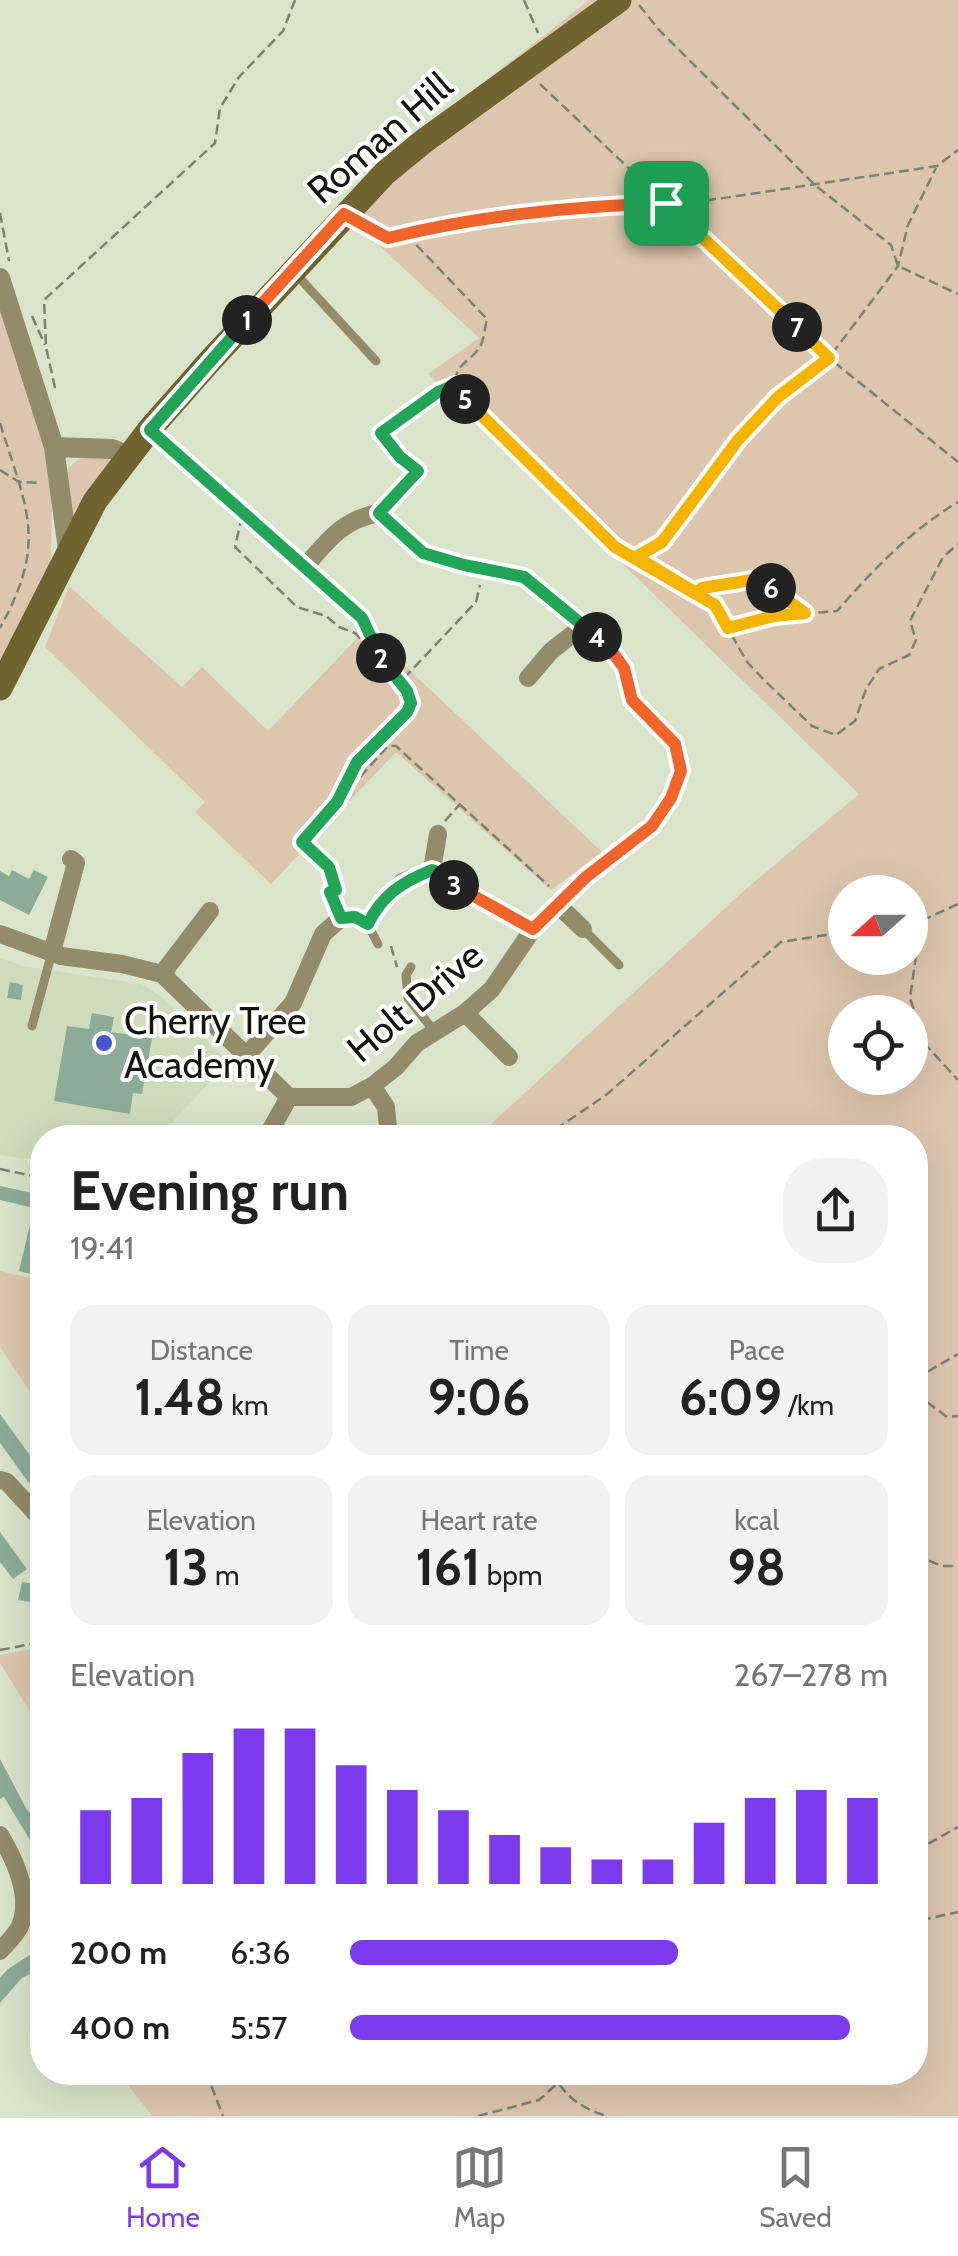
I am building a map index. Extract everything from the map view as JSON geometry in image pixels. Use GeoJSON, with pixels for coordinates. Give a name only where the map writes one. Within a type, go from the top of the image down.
{"type":"FeatureCollection","features":[{"type":"Feature","properties":{"kind":"main road","name":"Roman Hill"},"geometry":{"type":"LineString","coordinates":[[0,688],[96,501],[150,430],[292,270],[344,214],[424,141],[619,0]]}},
{"type":"Feature","properties":{"kind":"street"},"geometry":{"type":"LineString","coordinates":[[0,278],[54,447],[68,550]]}},
{"type":"Feature","properties":{"kind":"street"},"geometry":{"type":"LineString","coordinates":[[54,447],[112,449],[130,456]]}},
{"type":"Feature","properties":{"kind":"street"},"geometry":{"type":"LineString","coordinates":[[304,568],[337,530],[359,516],[379,513],[418,471]]}},
{"type":"Feature","properties":{"kind":"street","name":"Holt Drive"},"geometry":{"type":"LineString","coordinates":[[289,1097],[350,1097],[372,1086],[434,1030],[465,1013],[492,989],[533,929],[560,902],[652,826],[671,798],[681,771],[675,744],[632,700],[624,668],[608,646],[524,577],[423,553],[379,513]]}},
{"type":"Feature","properties":{"kind":"street"},"geometry":{"type":"LineString","coordinates":[[528,678],[551,652],[583,626]]}},
{"type":"Feature","properties":{"kind":"street"},"geometry":{"type":"LineString","coordinates":[[432,870],[438,834]]}},
{"type":"Feature","properties":{"kind":"street"},"geometry":{"type":"LineString","coordinates":[[52,952],[77,864]]}},
{"type":"Feature","properties":{"kind":"street"},"geometry":{"type":"LineString","coordinates":[[402,882],[432,870],[444,875],[456,888],[533,929]]}},
{"type":"Feature","properties":{"kind":"street"},"geometry":{"type":"LineString","coordinates":[[330,892],[341,918]]}},
{"type":"Feature","properties":{"kind":"street"},"geometry":{"type":"LineString","coordinates":[[560,902],[583,930]]}},
{"type":"Feature","properties":{"kind":"street"},"geometry":{"type":"LineString","coordinates":[[162,974],[210,910]]}},
{"type":"Feature","properties":{"kind":"street"},"geometry":{"type":"LineString","coordinates":[[247,1055],[293,1003],[323,934],[341,918],[355,917],[368,924]]}},
{"type":"Feature","properties":{"kind":"street"},"geometry":{"type":"LineString","coordinates":[[0,934],[52,952],[162,974],[289,1097],[273,1125]]}},
{"type":"Feature","properties":{"kind":"street"},"geometry":{"type":"LineString","coordinates":[[465,1013],[508,1057]]}},
{"type":"Feature","properties":{"kind":"street"},"geometry":{"type":"LineString","coordinates":[[372,1086],[386,1107],[388,1125]]}},
{"type":"Feature","properties":{"kind":"street"},"geometry":{"type":"LineString","coordinates":[[0,1480],[7,1482],[30,1507]]}},
{"type":"Feature","properties":{"kind":"street"},"geometry":{"type":"LineString","coordinates":[[0,1835],[20,1876],[23,1898],[20,1925],[0,1951]]}},
{"type":"Feature","properties":{"kind":"lane"},"geometry":{"type":"LineString","coordinates":[[292,270],[376,361]]}},
{"type":"Feature","properties":{"kind":"lane"},"geometry":{"type":"LineString","coordinates":[[368,924],[378,944]]}},
{"type":"Feature","properties":{"kind":"lane"},"geometry":{"type":"LineString","coordinates":[[583,930],[619,965]]}},
{"type":"Feature","properties":{"kind":"lane"},"geometry":{"type":"LineString","coordinates":[[32,1026],[52,952]]}},
{"type":"Feature","properties":{"kind":"lane"},"geometry":{"type":"LineString","coordinates":[[412,967],[406,975],[408,998],[434,1030]]}},
{"type":"Feature","properties":{"kind":"path"},"geometry":{"type":"LineString","coordinates":[[40,399],[56,392],[46,346],[44,300],[215,143],[220,108],[239,77],[283,31],[295,0]]}},
{"type":"Feature","properties":{"kind":"path"},"geometry":{"type":"LineString","coordinates":[[524,0],[548,52]]}},
{"type":"Feature","properties":{"kind":"path"},"geometry":{"type":"LineString","coordinates":[[635,0],[660,31],[816,186],[892,245],[898,266],[958,294]]}},
{"type":"Feature","properties":{"kind":"path"},"geometry":{"type":"LineString","coordinates":[[524,69],[829,358],[958,462]]}},
{"type":"Feature","properties":{"kind":"path"},"geometry":{"type":"LineString","coordinates":[[344,214],[388,238],[452,222],[562,207],[690,203],[816,186],[936,166],[958,150]]}},
{"type":"Feature","properties":{"kind":"path"},"geometry":{"type":"LineString","coordinates":[[636,557],[662,542],[738,440],[778,397],[829,358],[898,266],[908,225],[936,166]]}},
{"type":"Feature","properties":{"kind":"path"},"geometry":{"type":"LineString","coordinates":[[406,234],[487,319],[480,347],[456,374],[455,385],[615,547],[715,605],[748,662],[812,726],[836,735],[855,721],[866,689],[879,668],[909,655],[916,640],[910,622],[943,557],[958,544]]}},
{"type":"Feature","properties":{"kind":"path"},"geometry":{"type":"LineString","coordinates":[[418,471],[400,457],[381,433],[438,392],[455,385]]}},
{"type":"Feature","properties":{"kind":"path"},"geometry":{"type":"LineString","coordinates":[[0,423],[30,533],[29,562],[0,628]]}},
{"type":"Feature","properties":{"kind":"path"},"geometry":{"type":"LineString","coordinates":[[150,430],[362,618],[382,660],[407,691],[411,703],[407,712],[357,762],[337,802]]}},
{"type":"Feature","properties":{"kind":"path"},"geometry":{"type":"LineString","coordinates":[[0,470],[32,485],[59,478]]}},
{"type":"Feature","properties":{"kind":"path"},"geometry":{"type":"LineString","coordinates":[[728,628],[774,616],[836,611],[922,524],[958,502]]}},
{"type":"Feature","properties":{"kind":"path"},"geometry":{"type":"LineString","coordinates":[[242,513],[235,548],[296,608],[326,616],[339,627],[356,633],[400,678],[408,675],[476,602],[484,569]]}},
{"type":"Feature","properties":{"kind":"path"},"geometry":{"type":"LineString","coordinates":[[696,593],[702,588],[752,580],[781,593],[805,613]]}},
{"type":"Feature","properties":{"kind":"path"},"geometry":{"type":"LineString","coordinates":[[330,892],[336,890],[333,873],[302,842],[388,746],[396,746],[560,902]]}},
{"type":"Feature","properties":{"kind":"path"},"geometry":{"type":"LineString","coordinates":[[438,834],[460,803]]}},
{"type":"Feature","properties":{"kind":"path"},"geometry":{"type":"LineString","coordinates":[[368,924],[377,906],[402,882]]}},
{"type":"Feature","properties":{"kind":"path"},"geometry":{"type":"LineString","coordinates":[[928,917],[958,904]]}},
{"type":"Feature","properties":{"kind":"path"},"geometry":{"type":"LineString","coordinates":[[562,1125],[606,1095],[781,942],[828,935]]}},
{"type":"Feature","properties":{"kind":"path"},"geometry":{"type":"LineString","coordinates":[[913,975],[910,998],[925,1044],[958,1080]]}},
{"type":"Feature","properties":{"kind":"path"},"geometry":{"type":"LineString","coordinates":[[0,1169],[30,1175]]}},
{"type":"Feature","properties":{"kind":"path"},"geometry":{"type":"LineString","coordinates":[[928,1371],[958,1354]]}},
{"type":"Feature","properties":{"kind":"path"},"geometry":{"type":"LineString","coordinates":[[928,1402],[948,1417],[958,1416]]}},
{"type":"Feature","properties":{"kind":"path"},"geometry":{"type":"LineString","coordinates":[[928,1560],[958,1566]]}},
{"type":"Feature","properties":{"kind":"path"},"geometry":{"type":"LineString","coordinates":[[0,1650],[30,1644]]}},
{"type":"Feature","properties":{"kind":"path"},"geometry":{"type":"LineString","coordinates":[[928,1844],[958,1827]]}},
{"type":"Feature","properties":{"kind":"path"},"geometry":{"type":"LineString","coordinates":[[928,1919],[958,1912]]}},
{"type":"Feature","properties":{"kind":"path"},"geometry":{"type":"LineString","coordinates":[[211,2085],[223,2116]]}},
{"type":"Feature","properties":{"kind":"path"},"geometry":{"type":"LineString","coordinates":[[478,2116],[539,2100],[557,2085]]}},
{"type":"Feature","properties":{"kind":"path"},"geometry":{"type":"LineString","coordinates":[[559,2085],[568,2098],[584,2109],[607,2116]]}},
{"type":"Feature","properties":{"kind":"shaded area"},"geometry":{"type":"Polygon","coordinates":[[[589,0],[958,0],[958,2116],[152,2116],[128,2085],[928,2085],[928,1125],[490,1125],[747,888],[859,794],[428,374],[479,338],[358,226],[344,201],[402,147],[589,0]]]}},
{"type":"Feature","properties":{"kind":"shaded area"},"geometry":{"type":"Polygon","coordinates":[[[0,278],[46,414],[52,504],[51,564],[0,661],[0,278]]]}},
{"type":"Feature","properties":{"kind":"shaded area"},"geometry":{"type":"Polygon","coordinates":[[[81,457],[114,459],[72,527],[66,470],[81,457]]]}},
{"type":"Feature","properties":{"kind":"shaded area"},"geometry":{"type":"Polygon","coordinates":[[[69,586],[182,687],[202,667],[268,731],[366,629],[602,852],[551,890],[396,752],[271,884],[195,812],[205,802],[45,647],[69,586]]]}},
{"type":"Feature","properties":{"kind":"shaded area","name":"Cherry Tree Academy"},"geometry":{"type":"Polygon","coordinates":[[[0,958],[23,966],[141,984],[162,997],[229,1062],[169,1125],[30,1125],[30,1159],[0,1155],[0,958]]]}},
{"type":"Feature","properties":{"kind":"shaded area"},"geometry":{"type":"Polygon","coordinates":[[[0,1271],[30,1278],[30,1392],[0,1347],[0,1271]]]}},
{"type":"Feature","properties":{"kind":"shaded area"},"geometry":{"type":"Polygon","coordinates":[[[30,1649],[30,1712],[0,1663],[0,1655],[30,1649]]]}},
{"type":"Feature","properties":{"kind":"building"},"geometry":{"type":"Polygon","coordinates":[[[12,870],[29,879],[34,870],[48,877],[29,915],[0,900],[0,871],[9,876],[12,870]]]}},
{"type":"Feature","properties":{"kind":"building"},"geometry":{"type":"Polygon","coordinates":[[[10,982],[23,985],[21,1000],[7,998],[10,982]]]}},
{"type":"Feature","properties":{"kind":"building"},"geometry":{"type":"Polygon","coordinates":[[[92,1013],[114,1017],[111,1032],[152,1038],[142,1094],[133,1093],[130,1114],[54,1101],[67,1026],[89,1029],[92,1013]]]}},
{"type":"Feature","properties":{"kind":"building"},"geometry":{"type":"Polygon","coordinates":[[[0,1186],[30,1192],[30,1207],[0,1200],[0,1186]]]}},
{"type":"Feature","properties":{"kind":"building"},"geometry":{"type":"Polygon","coordinates":[[[30,1225],[30,1274],[19,1271],[30,1225]]]}},
{"type":"Feature","properties":{"kind":"building"},"geometry":{"type":"Polygon","coordinates":[[[0,1414],[30,1455],[30,1484],[0,1443],[0,1414]]]}},
{"type":"Feature","properties":{"kind":"building"},"geometry":{"type":"Polygon","coordinates":[[[0,1532],[27,1569],[13,1579],[0,1562],[0,1532]]]}},
{"type":"Feature","properties":{"kind":"building"},"geometry":{"type":"Polygon","coordinates":[[[22,1582],[30,1583],[30,1602],[18,1600],[22,1582]]]}},
{"type":"Feature","properties":{"kind":"building"},"geometry":{"type":"Polygon","coordinates":[[[0,1759],[30,1813],[30,1840],[4,1797],[0,1799],[0,1759]]]}},
{"type":"Feature","properties":{"kind":"building"},"geometry":{"type":"Polygon","coordinates":[[[30,1955],[30,1974],[0,2003],[0,1978],[30,1955]]]}},
{"type":"Feature","properties":{"kind":"place","name":"Cherry Tree Academy"},"geometry":{"type":"Point","coordinates":[104,1043]}},
{"type":"Feature","properties":{"kind":"route"},"geometry":{"type":"LineString","coordinates":[[666,203],[829,358],[778,397],[738,440],[662,542],[636,557],[696,593],[702,588],[752,580],[781,593],[805,613],[728,628],[715,605],[615,547],[455,385],[438,392],[381,433],[400,457],[418,471],[379,513],[423,553],[524,577],[608,646],[624,668],[632,700],[675,744],[681,771],[671,798],[652,826],[586,877],[533,929],[456,888],[444,875],[432,870],[402,882],[377,906],[368,924],[355,917],[341,918],[330,892],[336,890],[333,873],[302,842],[337,802],[357,762],[407,712],[411,703],[407,691],[382,660],[362,618],[150,430],[344,214],[388,238],[452,222],[562,207],[666,203]]}}]}
